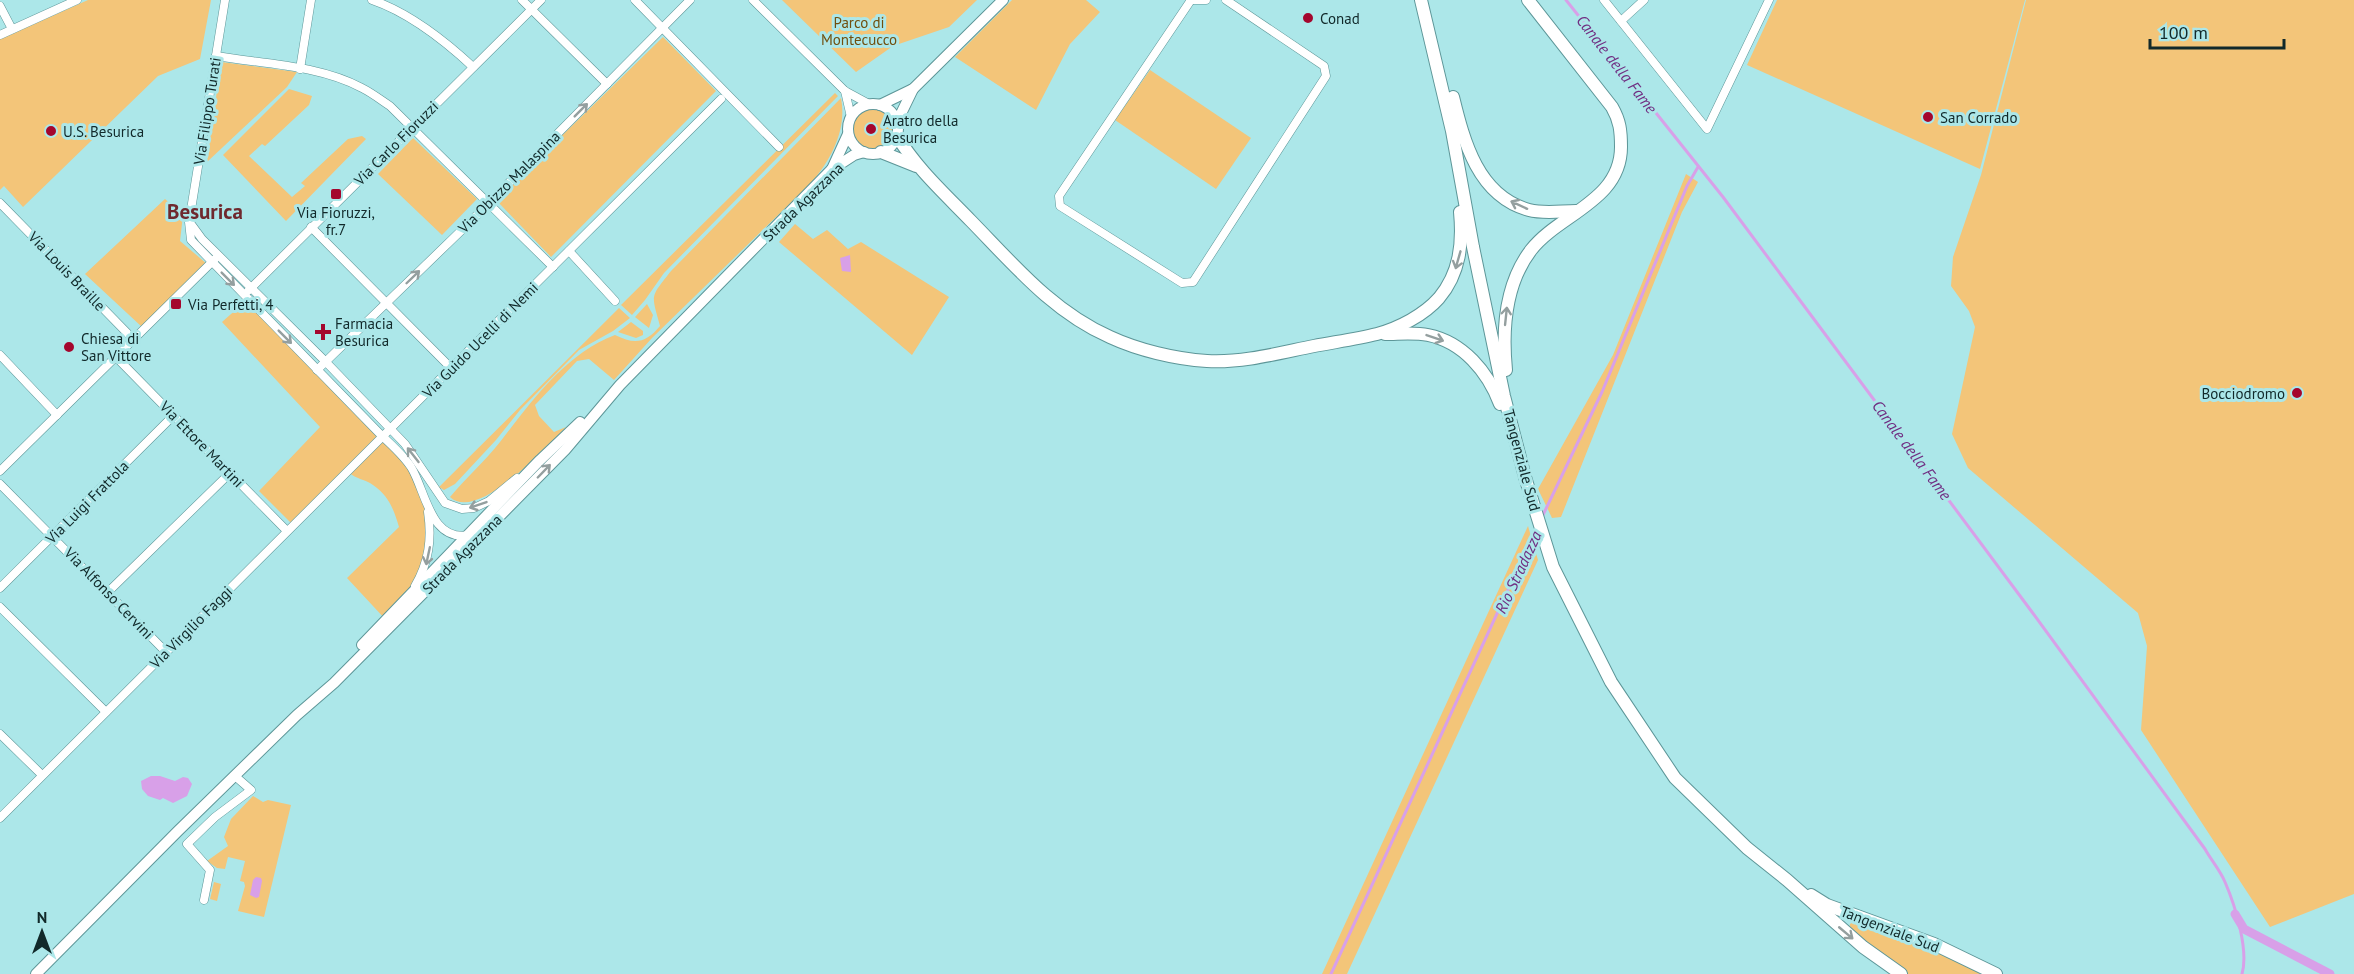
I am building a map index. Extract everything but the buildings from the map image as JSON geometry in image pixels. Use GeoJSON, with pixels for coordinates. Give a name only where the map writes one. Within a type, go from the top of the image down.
{"type":"FeatureCollection","features":[{"type":"Feature","properties":{"kind":"main road"},"geometry":{"type":"LineString","coordinates":[[1003,0],[913,89],[897,122],[897,136],[918,167],[1045,297],[1087,326],[1112,338],[1179,358],[1208,361],[1247,360],[1378,334],[1427,335],[1441,339],[1470,358],[1491,383],[1520,455]]}},
{"type":"Feature","properties":{"kind":"main road","name":"Tangenziale Sud"},"geometry":{"type":"LineString","coordinates":[[1421,0],[1454,139],[1473,247],[1510,416],[1553,567],[1611,682],[1675,778],[1747,848],[1863,947],[1901,974]]}},
{"type":"Feature","properties":{"kind":"main road"},"geometry":{"type":"LineString","coordinates":[[1510,416],[1504,353],[1505,320],[1511,289],[1530,251],[1552,229],[1599,196],[1616,174],[1621,157],[1619,121],[1527,0]]}},
{"type":"Feature","properties":{"kind":"main road"},"geometry":{"type":"LineString","coordinates":[[1431,36],[1453,94],[1466,147],[1491,186],[1509,200],[1529,210],[1577,211]]}},
{"type":"Feature","properties":{"kind":"main road"},"geometry":{"type":"LineString","coordinates":[[831,170],[848,134],[851,117],[856,111],[913,89]]}},
{"type":"Feature","properties":{"kind":"main road"},"geometry":{"type":"LineString","coordinates":[[875,105],[893,115],[897,122]]}},
{"type":"Feature","properties":{"kind":"main road"},"geometry":{"type":"LineString","coordinates":[[848,134],[857,148],[864,152],[881,153],[900,158],[918,167]]}},
{"type":"Feature","properties":{"kind":"main road"},"geometry":{"type":"LineString","coordinates":[[881,153],[888,149],[897,136]]}},
{"type":"Feature","properties":{"kind":"main road"},"geometry":{"type":"LineString","coordinates":[[1378,334],[1423,312],[1439,298],[1452,279],[1461,251],[1454,139]]}},
{"type":"Feature","properties":{"kind":"main road","name":"Strada Agazzana"},"geometry":{"type":"LineString","coordinates":[[36,974],[297,715],[540,460],[620,385],[831,170],[864,152]]}},
{"type":"Feature","properties":{"kind":"main road","name":"Strada Agazzana"},"geometry":{"type":"LineString","coordinates":[[297,715],[333,683],[565,450],[620,385]]}},
{"type":"Feature","properties":{"kind":"main road","name":"Tangenziale Sud"},"geometry":{"type":"LineString","coordinates":[[1787,880],[1827,904],[1934,944],[1996,974]]}},
{"type":"Feature","properties":{"kind":"street"},"geometry":{"type":"LineString","coordinates":[[0,34],[77,0]]}},
{"type":"Feature","properties":{"kind":"street","name":"Via Filippo Turati"},"geometry":{"type":"LineString","coordinates":[[189,222],[225,0]]}},
{"type":"Feature","properties":{"kind":"street"},"geometry":{"type":"LineString","coordinates":[[300,69],[311,0]]}},
{"type":"Feature","properties":{"kind":"street"},"geometry":{"type":"LineString","coordinates":[[372,0],[424,28],[473,67]]}},
{"type":"Feature","properties":{"kind":"street"},"geometry":{"type":"LineString","coordinates":[[522,0],[607,84]]}},
{"type":"Feature","properties":{"kind":"street","name":"Via Carlo Fioruzzi"},"geometry":{"type":"LineString","coordinates":[[244,296],[541,0]]}},
{"type":"Feature","properties":{"kind":"street"},"geometry":{"type":"LineString","coordinates":[[635,0],[778,147]]}},
{"type":"Feature","properties":{"kind":"street","name":"Via Obizzo Malaspina"},"geometry":{"type":"LineString","coordinates":[[317,370],[468,224],[488,201],[690,0]]}},
{"type":"Feature","properties":{"kind":"street"},"geometry":{"type":"LineString","coordinates":[[753,0],[845,91],[875,105]]}},
{"type":"Feature","properties":{"kind":"street"},"geometry":{"type":"LineString","coordinates":[[1206,0],[1202,2],[1191,0],[1059,196],[1060,206],[1182,283],[1193,282],[1326,76],[1324,66],[1226,0]]}},
{"type":"Feature","properties":{"kind":"street"},"geometry":{"type":"LineString","coordinates":[[1604,0],[1707,129],[1769,0]]}},
{"type":"Feature","properties":{"kind":"street"},"geometry":{"type":"LineString","coordinates":[[1621,21],[1644,0]]}},
{"type":"Feature","properties":{"kind":"street"},"geometry":{"type":"LineString","coordinates":[[0,6],[12,29]]}},
{"type":"Feature","properties":{"kind":"street"},"geometry":{"type":"LineString","coordinates":[[216,56],[300,69],[340,79],[363,88],[390,106],[553,267]]}},
{"type":"Feature","properties":{"kind":"street"},"geometry":{"type":"LineString","coordinates":[[845,91],[851,117]]}},
{"type":"Feature","properties":{"kind":"street","name":"Via Guido Ucelli di Nemi"},"geometry":{"type":"LineString","coordinates":[[382,436],[391,430],[721,99]]}},
{"type":"Feature","properties":{"kind":"street","name":"Via Louis Braille"},"geometry":{"type":"LineString","coordinates":[[0,203],[134,339]]}},
{"type":"Feature","properties":{"kind":"street"},"geometry":{"type":"LineString","coordinates":[[189,222],[202,239],[391,430]]}},
{"type":"Feature","properties":{"kind":"street"},"geometry":{"type":"LineString","coordinates":[[189,222],[191,240],[211,262],[399,451],[411,468],[433,519],[439,526],[446,531],[467,536],[476,534],[519,490],[529,486]]}},
{"type":"Feature","properties":{"kind":"street"},"geometry":{"type":"LineString","coordinates":[[311,227],[452,369]]}},
{"type":"Feature","properties":{"kind":"street"},"geometry":{"type":"LineString","coordinates":[[569,251],[615,301]]}},
{"type":"Feature","properties":{"kind":"street"},"geometry":{"type":"LineString","coordinates":[[0,471],[219,255]]}},
{"type":"Feature","properties":{"kind":"street"},"geometry":{"type":"LineString","coordinates":[[0,355],[57,415]]}},
{"type":"Feature","properties":{"kind":"street","name":"Via Ettore Martini"},"geometry":{"type":"LineString","coordinates":[[116,357],[287,531]]}},
{"type":"Feature","properties":{"kind":"street","name":"Via Luigi Frattola"},"geometry":{"type":"LineString","coordinates":[[0,588],[174,416]]}},
{"type":"Feature","properties":{"kind":"street","name":"Strada Agazzana"},"geometry":{"type":"LineString","coordinates":[[391,430],[418,462],[445,503],[462,509],[474,508],[489,501],[540,460]]}},
{"type":"Feature","properties":{"kind":"street","name":"Via Virgilio Faggi"},"geometry":{"type":"LineString","coordinates":[[0,818],[382,436]]}},
{"type":"Feature","properties":{"kind":"street"},"geometry":{"type":"LineString","coordinates":[[108,592],[230,473]]}},
{"type":"Feature","properties":{"kind":"street","name":"Via Alfonso Cervini"},"geometry":{"type":"LineString","coordinates":[[0,484],[54,536],[166,652]]}},
{"type":"Feature","properties":{"kind":"street"},"geometry":{"type":"LineString","coordinates":[[402,604],[426,565],[430,547],[426,501]]}},
{"type":"Feature","properties":{"kind":"street"},"geometry":{"type":"LineString","coordinates":[[0,608],[106,712]]}},
{"type":"Feature","properties":{"kind":"street"},"geometry":{"type":"LineString","coordinates":[[0,734],[42,776]]}},
{"type":"Feature","properties":{"kind":"street"},"geometry":{"type":"LineString","coordinates":[[204,900],[210,870],[186,844],[215,817],[250,790],[235,776]]}},
{"type":"Feature","properties":{"kind":"green space","name":"U.S. Besurica"},"geometry":{"type":"Polygon","coordinates":[[[88,0],[211,0],[200,59],[158,76],[23,207],[4,186],[0,190],[0,39],[88,0]]]}},
{"type":"Feature","properties":{"kind":"green space","name":"Parco di Montecucco"},"geometry":{"type":"Polygon","coordinates":[[[782,0],[977,0],[949,27],[893,46],[856,72],[782,0]]]}},
{"type":"Feature","properties":{"kind":"green space"},"geometry":{"type":"Polygon","coordinates":[[[1012,0],[1086,0],[1100,12],[1070,44],[1036,110],[955,57],[1012,0]]]}},
{"type":"Feature","properties":{"kind":"green space","name":"San Corrado"},"geometry":{"type":"Polygon","coordinates":[[[1777,0],[2025,0],[1980,169],[1747,65],[1777,0]]]}},
{"type":"Feature","properties":{"kind":"green space"},"geometry":{"type":"Polygon","coordinates":[[[2026,0],[2354,0],[2354,894],[2270,927],[2141,730],[2147,646],[2138,613],[1968,468],[1952,434],[1975,327],[1969,311],[1951,286],[1953,257],[1981,175],[2026,0]]]}},
{"type":"Feature","properties":{"kind":"green space"},"geometry":{"type":"Polygon","coordinates":[[[663,37],[716,91],[551,257],[496,200],[663,37]]]}},
{"type":"Feature","properties":{"kind":"green space"},"geometry":{"type":"Polygon","coordinates":[[[221,62],[297,72],[287,87],[207,162],[221,62]]]}},
{"type":"Feature","properties":{"kind":"green space"},"geometry":{"type":"Polygon","coordinates":[[[1150,70],[1251,138],[1216,189],[1115,120],[1150,70]]]}},
{"type":"Feature","properties":{"kind":"green space"},"geometry":{"type":"Polygon","coordinates":[[[289,89],[312,96],[309,105],[265,146],[262,144],[249,156],[292,197],[305,186],[301,183],[348,139],[362,136],[366,139],[286,221],[223,155],[289,89]]]}},
{"type":"Feature","properties":{"kind":"green space"},"geometry":{"type":"Polygon","coordinates":[[[835,93],[838,96],[664,273],[632,315],[621,305],[835,93]]]}},
{"type":"Feature","properties":{"kind":"green space"},"geometry":{"type":"Polygon","coordinates":[[[841,98],[840,132],[832,153],[812,182],[652,338],[614,380],[589,359],[577,361],[535,405],[539,416],[554,432],[566,427],[528,465],[494,492],[477,500],[462,502],[450,497],[494,449],[537,395],[565,366],[597,343],[615,335],[628,340],[640,341],[655,332],[660,326],[654,301],[659,286],[671,271],[841,98]]]}},
{"type":"Feature","properties":{"kind":"green space"},"geometry":{"type":"Polygon","coordinates":[[[873,109],[887,115],[893,129],[887,143],[873,149],[859,143],[853,129],[859,115],[873,109]]]}},
{"type":"Feature","properties":{"kind":"green space"},"geometry":{"type":"Polygon","coordinates":[[[413,138],[477,199],[442,235],[378,174],[413,138]]]}},
{"type":"Feature","properties":{"kind":"green space"},"geometry":{"type":"Polygon","coordinates":[[[1686,174],[1698,182],[1682,212],[1561,517],[1552,518],[1538,489],[1613,355],[1686,174]]]}},
{"type":"Feature","properties":{"kind":"green space"},"geometry":{"type":"Polygon","coordinates":[[[165,199],[183,215],[180,241],[207,264],[142,327],[85,274],[165,199]]]}},
{"type":"Feature","properties":{"kind":"green space"},"geometry":{"type":"Polygon","coordinates":[[[795,224],[813,239],[827,230],[848,249],[861,242],[949,297],[912,355],[779,242],[795,224]]]}},
{"type":"Feature","properties":{"kind":"green space"},"geometry":{"type":"Polygon","coordinates":[[[248,299],[399,451],[426,501],[430,547],[416,585],[386,620],[347,578],[399,527],[393,509],[379,489],[347,471],[293,525],[259,491],[320,427],[222,322],[248,299]]]}},
{"type":"Feature","properties":{"kind":"green space"},"geometry":{"type":"Polygon","coordinates":[[[647,304],[653,315],[649,328],[635,317],[647,304]]]}},
{"type":"Feature","properties":{"kind":"green space"},"geometry":{"type":"Polygon","coordinates":[[[619,308],[630,318],[613,331],[579,350],[520,410],[455,484],[444,490],[439,487],[619,308]]]}},
{"type":"Feature","properties":{"kind":"green space"},"geometry":{"type":"Polygon","coordinates":[[[631,322],[643,331],[643,335],[636,338],[618,332],[631,322]]]}},
{"type":"Feature","properties":{"kind":"green space"},"geometry":{"type":"Polygon","coordinates":[[[1528,526],[1538,560],[1347,974],[1322,974],[1528,526]]]}},
{"type":"Feature","properties":{"kind":"green space"},"geometry":{"type":"Polygon","coordinates":[[[253,796],[263,802],[268,800],[291,805],[264,917],[238,911],[245,886],[244,882],[240,881],[245,861],[228,857],[225,869],[217,868],[207,861],[228,846],[224,837],[231,819],[253,796]]]}},
{"type":"Feature","properties":{"kind":"green space"},"geometry":{"type":"Polygon","coordinates":[[[214,882],[221,884],[217,901],[210,899],[214,882]]]}},
{"type":"Feature","properties":{"kind":"green space"},"geometry":{"type":"Polygon","coordinates":[[[1853,922],[1919,944],[1984,974],[1908,974],[1870,948],[1849,929],[1853,922]]]}},
{"type":"Feature","properties":{"kind":"shaded area"},"geometry":{"type":"Polygon","coordinates":[[[850,255],[851,272],[842,271],[840,258],[850,255]]]}},
{"type":"Feature","properties":{"kind":"shaded area"},"geometry":{"type":"Polygon","coordinates":[[[151,776],[160,776],[175,781],[183,777],[188,778],[192,784],[187,796],[173,803],[163,798],[160,800],[148,796],[142,789],[141,781],[151,776]]]}},
{"type":"Feature","properties":{"kind":"shaded area"},"geometry":{"type":"Polygon","coordinates":[[[256,877],[261,878],[262,881],[259,897],[256,898],[250,895],[253,880],[256,877]]]}},
{"type":"Feature","properties":{"kind":"waterway","name":"Canale della Fame"},"geometry":{"type":"LineString","coordinates":[[1566,0],[1723,197],[2205,849],[2223,878],[2237,915],[2244,953],[2242,974]]}},
{"type":"Feature","properties":{"kind":"waterway","name":"Rio Stradazza"},"geometry":{"type":"LineString","coordinates":[[1542,517],[1602,392],[1687,186],[1698,167]]}},
{"type":"Feature","properties":{"kind":"waterway","name":"Rio Stradazza"},"geometry":{"type":"LineString","coordinates":[[1331,974],[1536,529]]}},
{"type":"Feature","properties":{"kind":"waterway","name":"Canale della Fame"},"geometry":{"type":"LineString","coordinates":[[2235,914],[2244,929],[2330,974]]}},
{"type":"Feature","properties":{"kind":"place","name":"Conad"},"geometry":{"type":"Point","coordinates":[1308,18]}},
{"type":"Feature","properties":{"kind":"place","name":"San Corrado"},"geometry":{"type":"Point","coordinates":[1928,117]}},
{"type":"Feature","properties":{"kind":"place","name":"Aratro della Besurica"},"geometry":{"type":"Point","coordinates":[871,129]}},
{"type":"Feature","properties":{"kind":"place","name":"U.S. Besurica"},"geometry":{"type":"Point","coordinates":[51,131]}},
{"type":"Feature","properties":{"kind":"place","name":"Via Fioruzzi, fr.7"},"geometry":{"type":"Point","coordinates":[336,194]}},
{"type":"Feature","properties":{"kind":"place","name":"Via Perfetti, 4"},"geometry":{"type":"Point","coordinates":[176,304]}},
{"type":"Feature","properties":{"kind":"place","name":"Farmacia Besurica"},"geometry":{"type":"Point","coordinates":[323,332]}},
{"type":"Feature","properties":{"kind":"place","name":"Chiesa di San Vittore"},"geometry":{"type":"Point","coordinates":[69,347]}},
{"type":"Feature","properties":{"kind":"place","name":"Bocciodromo"},"geometry":{"type":"Point","coordinates":[2297,393]}},
{"type":"Feature","properties":{"kind":"district","name":"Besurica"},"geometry":{"type":"Point","coordinates":[205,211]}}]}
